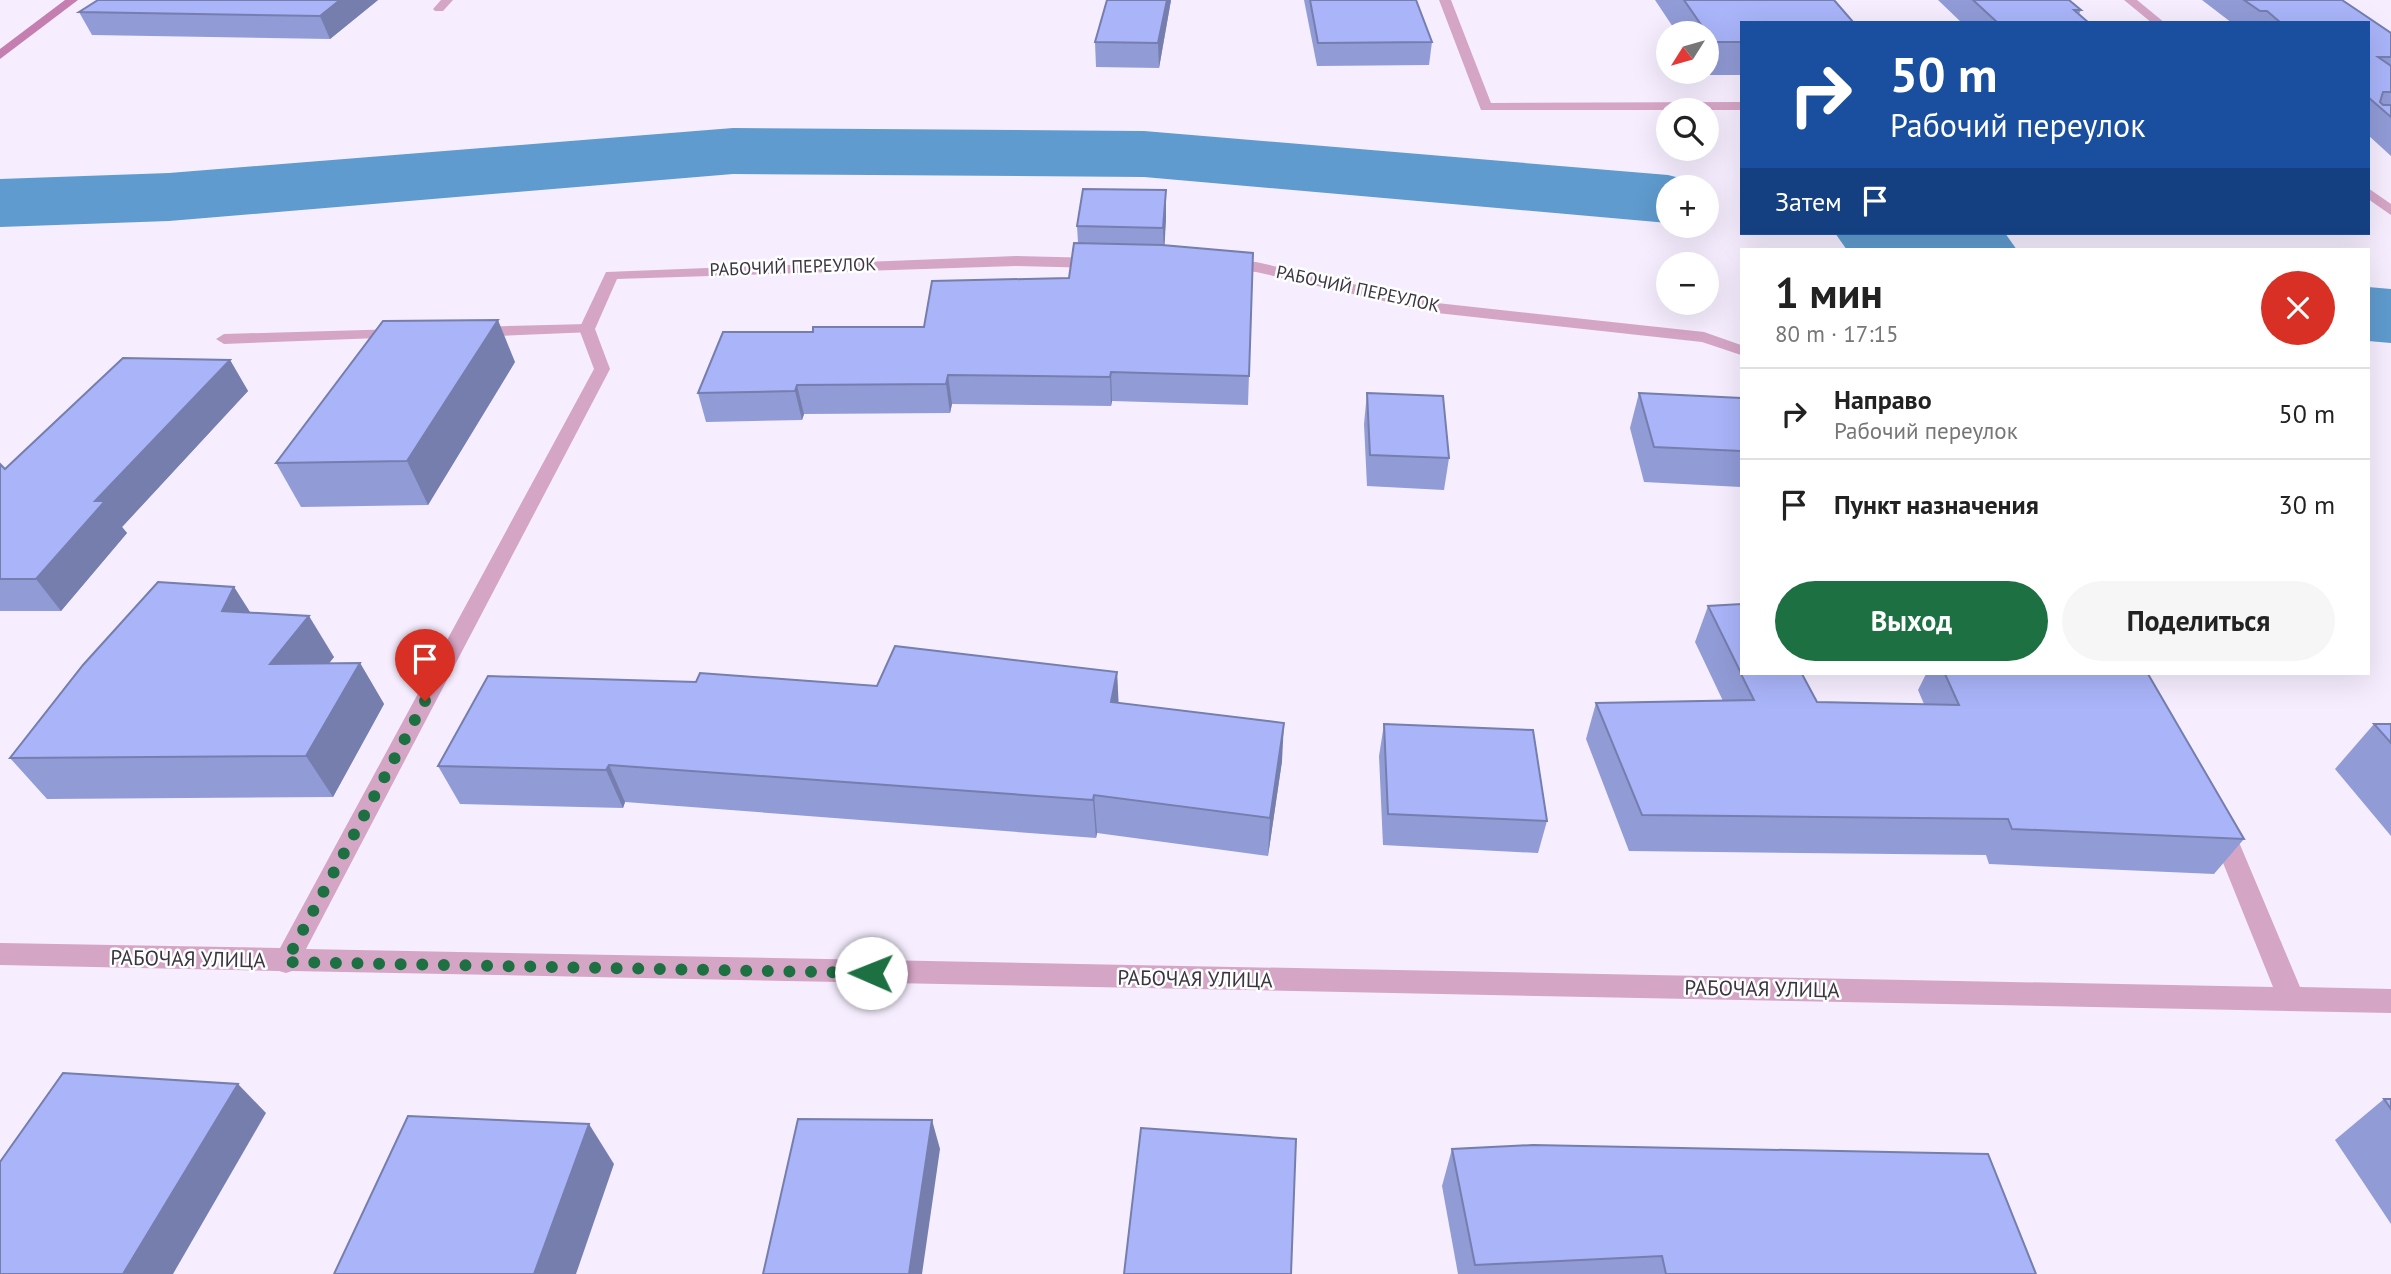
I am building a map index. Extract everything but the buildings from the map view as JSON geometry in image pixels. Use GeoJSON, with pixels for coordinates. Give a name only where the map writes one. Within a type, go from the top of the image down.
{"type":"FeatureCollection","features":[{"type":"Feature","properties":{"kind":"main road"},"geometry":{"type":"LineString","coordinates":[[0,55],[72,0]]}},
{"type":"Feature","properties":{"kind":"street"},"geometry":{"type":"LineString","coordinates":[[1446,0],[1486,107],[1740,106]]}},
{"type":"Feature","properties":{"kind":"street"},"geometry":{"type":"LineString","coordinates":[[2130,0],[2156,21]]}},
{"type":"Feature","properties":{"kind":"street"},"geometry":{"type":"LineString","coordinates":[[2370,194],[2391,211]]}},
{"type":"Feature","properties":{"kind":"street","name":"РАБОЧИЙ ПЕРЕУЛОК"},"geometry":{"type":"LineString","coordinates":[[587,329],[611,275],[1016,261],[1109,263]]}},
{"type":"Feature","properties":{"kind":"street","name":"РАБОЧИЙ ПЕРЕУЛОК"},"geometry":{"type":"LineString","coordinates":[[1203,265],[1256,267],[1437,308],[1704,337],[1740,350]]}},
{"type":"Feature","properties":{"kind":"street"},"geometry":{"type":"LineString","coordinates":[[286,962],[602,369],[587,329],[461,332]]}},
{"type":"Feature","properties":{"kind":"street"},"geometry":{"type":"LineString","coordinates":[[225,340],[420,334]]}},
{"type":"Feature","properties":{"kind":"street"},"geometry":{"type":"LineString","coordinates":[[2213,809],[2291,999]]}},
{"type":"Feature","properties":{"kind":"street","name":"РАБОЧАЯ УЛИЦА"},"geometry":{"type":"LineString","coordinates":[[0,954],[286,962],[2391,1001]]}},
{"type":"Feature","properties":{"kind":"waterway"},"geometry":{"type":"LineString","coordinates":[[0,203],[169,197],[733,151],[1144,154],[1656,198]]}},
{"type":"Feature","properties":{"kind":"waterway"},"geometry":{"type":"LineString","coordinates":[[1888,235],[1963,248]]}},
{"type":"Feature","properties":{"kind":"waterway"},"geometry":{"type":"LineString","coordinates":[[2370,314],[2391,316]]}},
{"type":"Feature","properties":{"kind":"route"},"geometry":{"type":"LineString","coordinates":[[425,701],[286,962],[871,973]]}}]}
